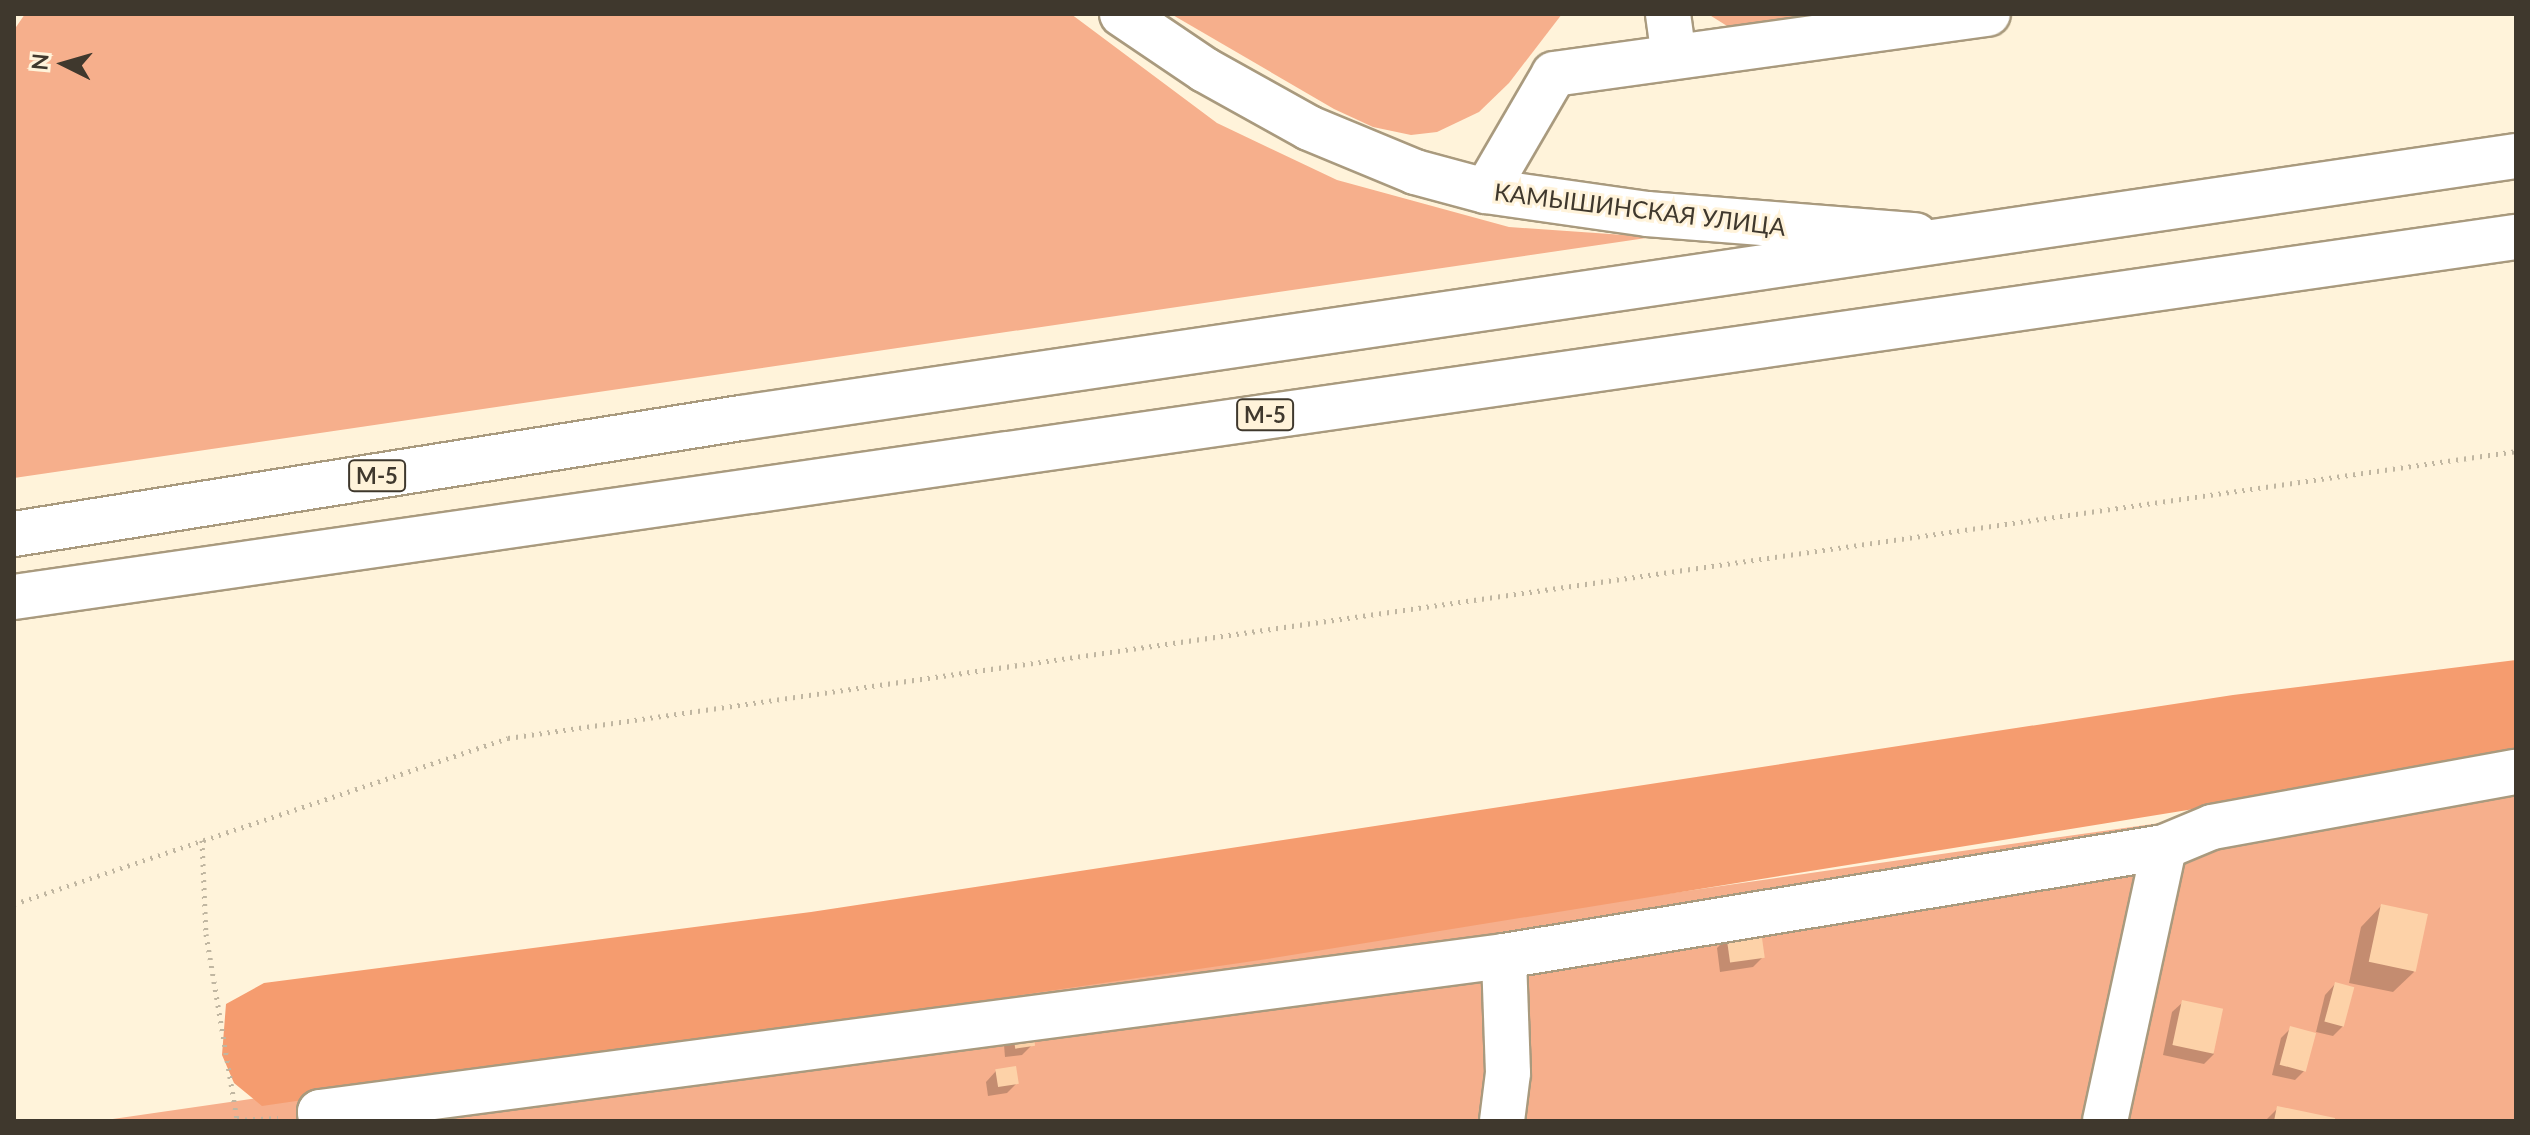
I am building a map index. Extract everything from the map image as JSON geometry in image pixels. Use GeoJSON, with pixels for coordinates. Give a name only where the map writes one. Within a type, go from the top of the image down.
{"type":"FeatureCollection","features":[{"type":"Feature","properties":{"kind":"main road","name":"КАМЫШИНСКАЯ УЛИЦА"},"geometry":{"type":"LineString","coordinates":[[1122,14],[1205,70],[1309,128],[1415,172],[1486,191],[1676,217],[1961,239]]}},
{"type":"Feature","properties":{"kind":"main road"},"geometry":{"type":"LineString","coordinates":[[1668,14],[1674,57]]}},
{"type":"Feature","properties":{"kind":"main road"},"geometry":{"type":"LineString","coordinates":[[1486,191],[1554,74],[1988,14]]}},
{"type":"Feature","properties":{"kind":"main road","name":"М-5"},"geometry":{"type":"LineString","coordinates":[[14,534],[756,416],[2516,156]]}},
{"type":"Feature","properties":{"kind":"main road","name":"М-5"},"geometry":{"type":"LineString","coordinates":[[14,597],[2516,237]]}},
{"type":"Feature","properties":{"kind":"main road"},"geometry":{"type":"LineString","coordinates":[[320,1117],[1504,956],[2164,847],[2212,827],[2516,772]]}},
{"type":"Feature","properties":{"kind":"main road"},"geometry":{"type":"LineString","coordinates":[[2105,1121],[2164,847]]}},
{"type":"Feature","properties":{"kind":"main road"},"geometry":{"type":"LineString","coordinates":[[1502,1121],[1508,1073],[1504,956]]}},
{"type":"Feature","properties":{"kind":"path"},"geometry":{"type":"LineString","coordinates":[[14,904],[508,738],[2516,451]]}},
{"type":"Feature","properties":{"kind":"path"},"geometry":{"type":"LineString","coordinates":[[202,840],[206,934],[236,1120],[320,1117]]}},
{"type":"Feature","properties":{"kind":"shaded area"},"geometry":{"type":"Polygon","coordinates":[[[25,14],[1071,14],[1217,123],[1337,180],[1509,227],[1653,237],[14,478],[14,30],[25,14]]]}},
{"type":"Feature","properties":{"kind":"shaded area"},"geometry":{"type":"Polygon","coordinates":[[[1171,14],[1562,14],[1509,83],[1479,112],[1437,132],[1411,135],[1373,127],[1334,109],[1171,14]]]}},
{"type":"Feature","properties":{"kind":"shaded area"},"geometry":{"type":"Polygon","coordinates":[[[1708,14],[1882,14],[1735,31],[1708,14]]]}},
{"type":"Feature","properties":{"kind":"shaded area"},"geometry":{"type":"Polygon","coordinates":[[[2516,660],[2516,757],[1267,959],[262,1106],[234,1083],[222,1055],[226,1004],[264,983],[811,912],[2233,695],[2516,660]]]}},
{"type":"Feature","properties":{"kind":"shaded area"},"geometry":{"type":"Polygon","coordinates":[[[2516,773],[2516,1121],[99,1121],[1976,849],[2516,773]]]}},
{"type":"Feature","properties":{"kind":"building"},"geometry":{"type":"Polygon","coordinates":[[[2381,904],[2428,914],[2416,972],[2369,962],[2381,904]]]}},
{"type":"Feature","properties":{"kind":"building"},"geometry":{"type":"Polygon","coordinates":[[[1761,931],[1765,958],[1730,963],[1726,936],[1761,931]]]}},
{"type":"Feature","properties":{"kind":"building"},"geometry":{"type":"Polygon","coordinates":[[[2335,982],[2354,987],[2344,1027],[2324,1022],[2335,982]]]}},
{"type":"Feature","properties":{"kind":"building"},"geometry":{"type":"Polygon","coordinates":[[[2182,1000],[2223,1009],[2214,1054],[2172,1045],[2182,1000]]]}},
{"type":"Feature","properties":{"kind":"building"},"geometry":{"type":"Polygon","coordinates":[[[2290,1026],[2316,1033],[2306,1072],[2280,1065],[2290,1026]]]}},
{"type":"Feature","properties":{"kind":"building"},"geometry":{"type":"Polygon","coordinates":[[[1033,1031],[1035,1046],[1015,1049],[1013,1034],[1033,1031]]]}},
{"type":"Feature","properties":{"kind":"building"},"geometry":{"type":"Polygon","coordinates":[[[1016,1066],[1019,1084],[998,1087],[995,1069],[1016,1066]]]}},
{"type":"Feature","properties":{"kind":"building"},"geometry":{"type":"Polygon","coordinates":[[[2277,1106],[2335,1118],[2335,1121],[2274,1121],[2277,1106]]]}}]}
